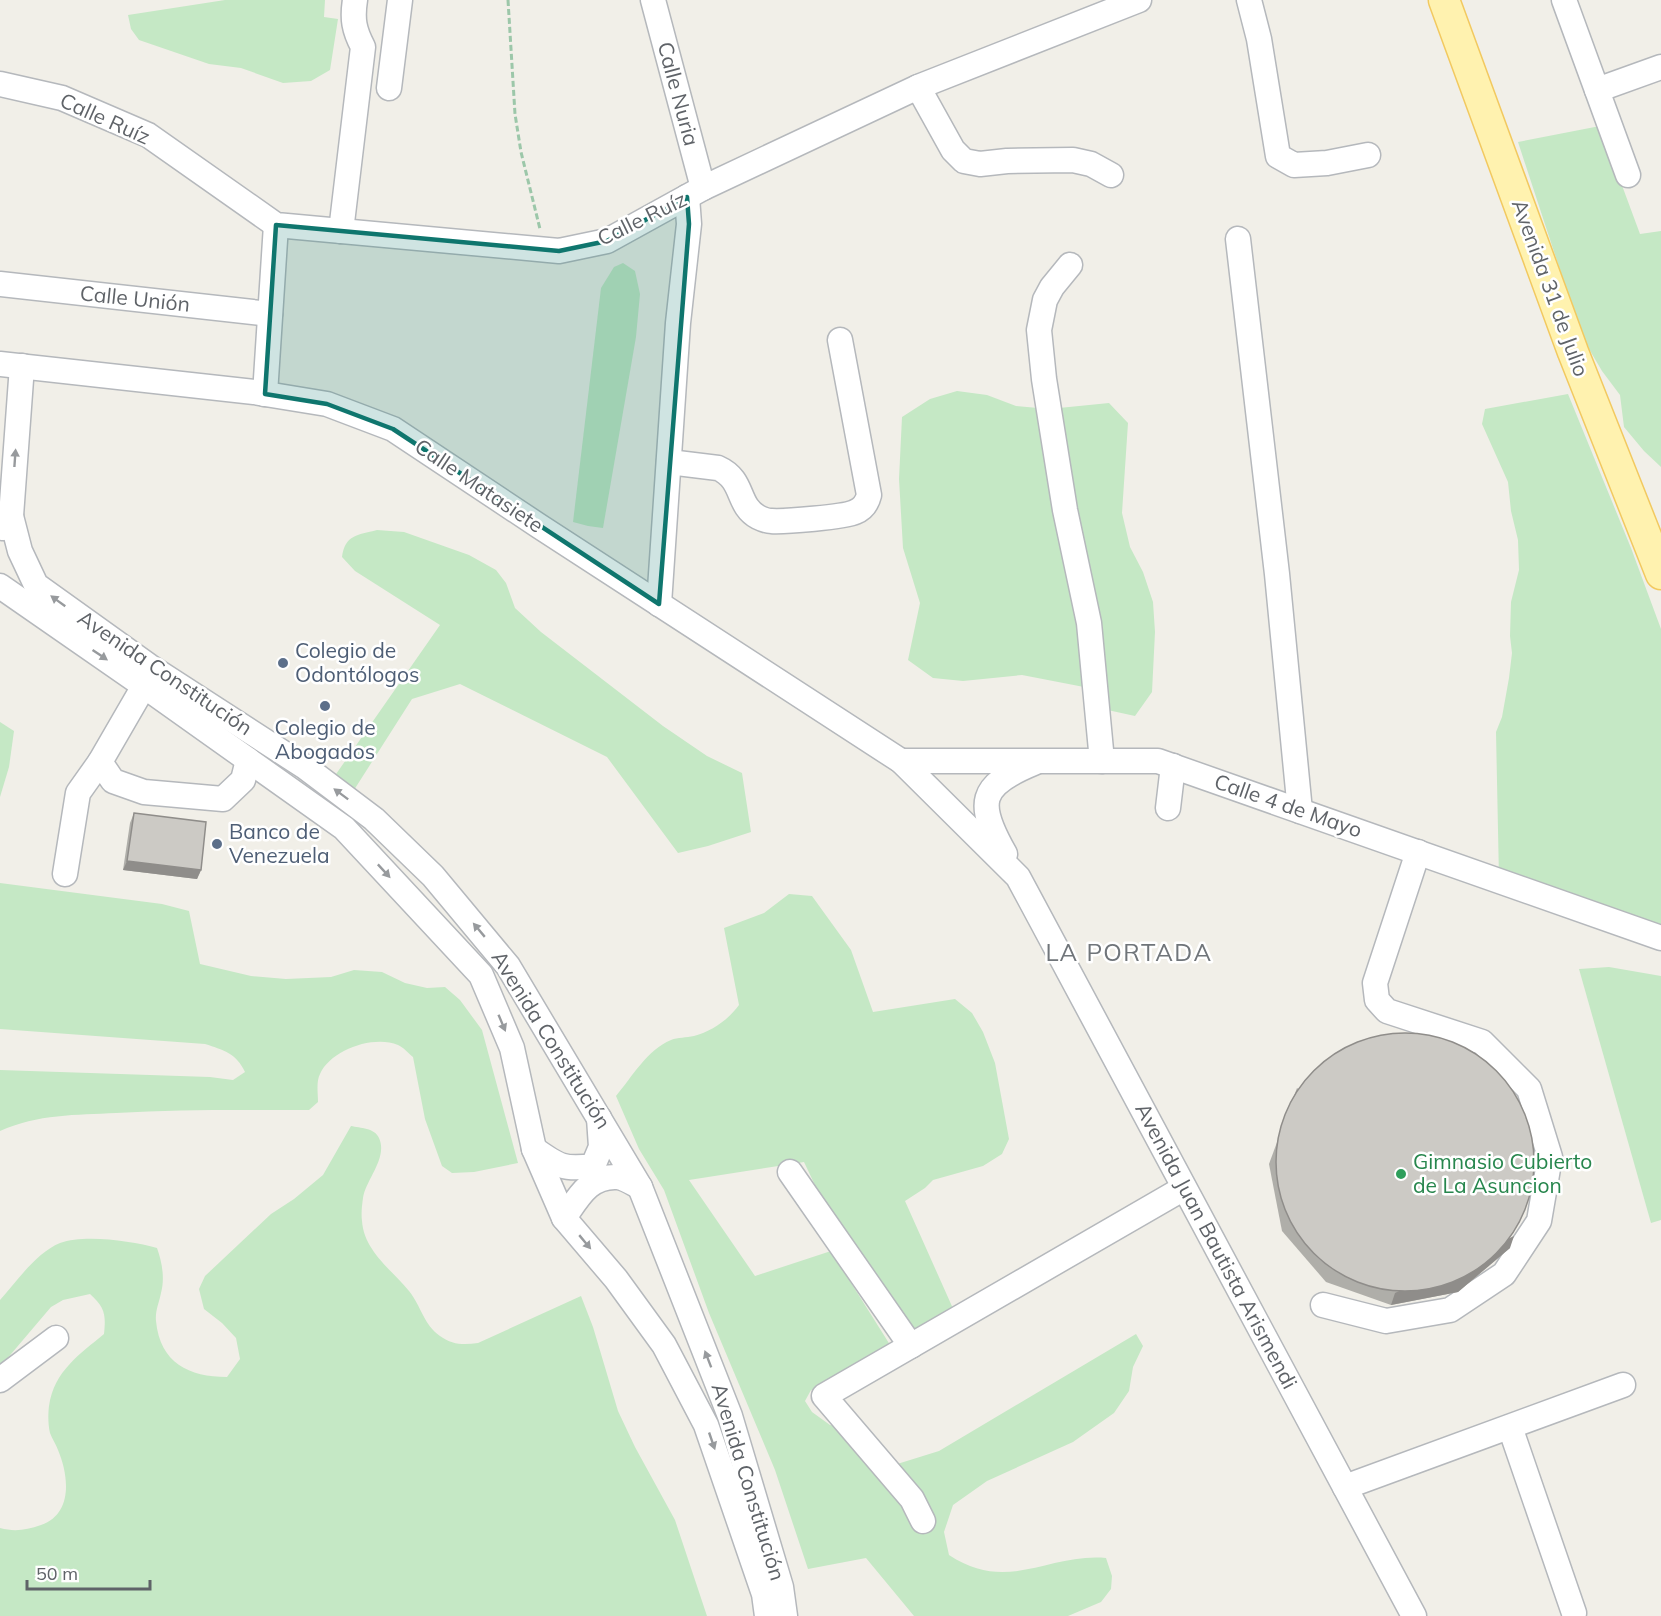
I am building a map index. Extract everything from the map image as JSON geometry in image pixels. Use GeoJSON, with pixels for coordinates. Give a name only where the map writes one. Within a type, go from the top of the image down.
{"type":"FeatureCollection","features":[{"type":"Feature","properties":{"kind":"main road","name":"Avenida 31 de Julio"},"geometry":{"type":"LineString","coordinates":[[1444,0],[1574,352],[1661,574]]}},
{"type":"Feature","properties":{"kind":"street"},"geometry":{"type":"LineString","coordinates":[[341,231],[363,47],[356,35],[353,22],[355,0]]}},
{"type":"Feature","properties":{"kind":"street"},"geometry":{"type":"LineString","coordinates":[[389,88],[400,0]]}},
{"type":"Feature","properties":{"kind":"street","name":"Calle Nuria"},"geometry":{"type":"LineString","coordinates":[[653,0],[695,193],[689,224],[678,323],[659,604]]}},
{"type":"Feature","properties":{"kind":"street","name":"Calle Ruíz"},"geometry":{"type":"LineString","coordinates":[[0,84],[62,98],[148,135],[276,225],[560,251],[607,241],[695,193],[918,87],[1139,0]]}},
{"type":"Feature","properties":{"kind":"street"},"geometry":{"type":"LineString","coordinates":[[1249,0],[1259,39],[1278,156],[1294,165],[1327,163],[1368,155]]}},
{"type":"Feature","properties":{"kind":"street"},"geometry":{"type":"LineString","coordinates":[[1564,0],[1628,176]]}},
{"type":"Feature","properties":{"kind":"street"},"geometry":{"type":"LineString","coordinates":[[1597,90],[1661,67]]}},
{"type":"Feature","properties":{"kind":"street"},"geometry":{"type":"LineString","coordinates":[[918,87],[953,150],[964,161],[980,164],[1035,160],[1082,161],[1111,175]]}},
{"type":"Feature","properties":{"kind":"street"},"geometry":{"type":"LineString","coordinates":[[265,394],[276,225]]}},
{"type":"Feature","properties":{"kind":"street"},"geometry":{"type":"LineString","coordinates":[[1238,239],[1277,574],[1300,810]]}},
{"type":"Feature","properties":{"kind":"street"},"geometry":{"type":"LineString","coordinates":[[1070,265],[1052,287],[1045,300],[1039,330],[1044,379],[1065,510],[1089,623],[1102,761]]}},
{"type":"Feature","properties":{"kind":"street","name":"Calle Unión"},"geometry":{"type":"LineString","coordinates":[[0,284],[270,314]]}},
{"type":"Feature","properties":{"kind":"street"},"geometry":{"type":"LineString","coordinates":[[669,462],[718,468],[725,471],[735,481],[744,504],[750,511],[765,520],[782,521],[851,514],[862,508],[869,495],[840,340]]}},
{"type":"Feature","properties":{"kind":"street","name":"Calle Matasiete"},"geometry":{"type":"LineString","coordinates":[[11,365],[265,394],[327,404],[393,429],[901,760]]}},
{"type":"Feature","properties":{"kind":"street","name":"Avenida Constitución"},"geometry":{"type":"LineString","coordinates":[[11,365],[6,524],[36,585],[149,666],[305,767],[374,819],[433,876],[508,966],[640,1186],[730,1416],[781,1587],[785,1616]]}},
{"type":"Feature","properties":{"kind":"street"},"geometry":{"type":"LineString","coordinates":[[7,591],[13,576],[26,576],[36,585]]}},
{"type":"Feature","properties":{"kind":"street","name":"Avenida Constitución"},"geometry":{"type":"LineString","coordinates":[[7,591],[344,828],[481,975],[512,1048],[534,1149],[564,1218],[616,1279],[664,1345],[706,1425],[764,1594],[767,1616]]}},
{"type":"Feature","properties":{"kind":"street"},"geometry":{"type":"LineString","coordinates":[[65,874],[78,794],[100,762],[144,686]]}},
{"type":"Feature","properties":{"kind":"street"},"geometry":{"type":"LineString","coordinates":[[100,762],[113,781],[144,792],[223,799],[243,780],[248,760]]}},
{"type":"Feature","properties":{"kind":"street","name":"Calle 4 de Mayo"},"geometry":{"type":"LineString","coordinates":[[901,760],[1158,761],[1661,938]]}},
{"type":"Feature","properties":{"kind":"street","name":"Avenida Juan Bautista Arismendi"},"geometry":{"type":"LineString","coordinates":[[901,760],[1018,877]]}},
{"type":"Feature","properties":{"kind":"street","name":"Avenida Juan Bautista Arismendi"},"geometry":{"type":"LineString","coordinates":[[1040,761],[1014,771],[996,783],[989,794],[986,812],[991,830],[1414,1616]]}},
{"type":"Feature","properties":{"kind":"street"},"geometry":{"type":"LineString","coordinates":[[1168,808],[1173,766]]}},
{"type":"Feature","properties":{"kind":"street"},"geometry":{"type":"LineString","coordinates":[[1323,1305],[1386,1321],[1450,1310],[1504,1274],[1539,1221],[1550,1157],[1529,1089],[1482,1042],[1387,1011],[1377,1000],[1375,983],[1418,852]]}},
{"type":"Feature","properties":{"kind":"street"},"geometry":{"type":"LineString","coordinates":[[534,1149],[557,1166],[575,1168],[593,1166],[602,1147],[599,1115]]}},
{"type":"Feature","properties":{"kind":"street"},"geometry":{"type":"LineString","coordinates":[[790,1172],[911,1346]]}},
{"type":"Feature","properties":{"kind":"street"},"geometry":{"type":"LineString","coordinates":[[564,1218],[585,1187],[599,1180],[618,1177],[640,1186]]}},
{"type":"Feature","properties":{"kind":"street"},"geometry":{"type":"LineString","coordinates":[[923,1521],[912,1499],[825,1396],[1184,1188]]}},
{"type":"Feature","properties":{"kind":"street"},"geometry":{"type":"LineString","coordinates":[[0,1380],[56,1338]]}},
{"type":"Feature","properties":{"kind":"street"},"geometry":{"type":"LineString","coordinates":[[1345,1487],[1623,1385]]}},
{"type":"Feature","properties":{"kind":"street"},"geometry":{"type":"LineString","coordinates":[[1510,1427],[1574,1613]]}},
{"type":"Feature","properties":{"kind":"path"},"geometry":{"type":"LineString","coordinates":[[508,0],[515,114],[521,152],[544,250]]}},
{"type":"Feature","properties":{"kind":"highlighted area"},"geometry":{"type":"Polygon","coordinates":[[[687,197],[689,224],[659,604],[393,429],[327,404],[265,394],[276,225],[559,251],[607,241],[687,197]]]}},
{"type":"Feature","properties":{"kind":"green space"},"geometry":{"type":"Polygon","coordinates":[[[225,0],[325,0],[324,17],[338,19],[330,70],[311,81],[283,83],[241,68],[209,64],[139,40],[131,29],[128,15],[225,0]]]}},
{"type":"Feature","properties":{"kind":"green space"},"geometry":{"type":"Polygon","coordinates":[[[1600,126],[1640,234],[1661,231],[1661,467],[1624,427],[1620,395],[1602,371],[1582,337],[1518,142],[1600,126]]]}},
{"type":"Feature","properties":{"kind":"green space"},"geometry":{"type":"Polygon","coordinates":[[[623,263],[635,271],[640,294],[636,337],[603,528],[573,522],[601,288],[614,267],[623,263]]]}},
{"type":"Feature","properties":{"kind":"green space"},"geometry":{"type":"Polygon","coordinates":[[[957,391],[987,395],[1016,406],[1049,409],[1109,403],[1128,423],[1122,513],[1130,547],[1143,572],[1153,602],[1155,632],[1152,692],[1135,716],[1103,709],[1084,687],[1022,675],[963,681],[933,678],[908,660],[920,603],[903,548],[899,479],[902,417],[930,399],[957,391]]]}},
{"type":"Feature","properties":{"kind":"green space"},"geometry":{"type":"Polygon","coordinates":[[[1568,394],[1631,548],[1661,629],[1661,926],[1499,879],[1496,732],[1502,717],[1512,653],[1511,602],[1519,570],[1518,540],[1511,511],[1508,482],[1482,424],[1485,409],[1568,394]]]}},
{"type":"Feature","properties":{"kind":"green space"},"geometry":{"type":"Polygon","coordinates":[[[377,530],[404,532],[469,555],[496,570],[506,583],[515,608],[541,632],[663,726],[707,756],[742,773],[751,832],[678,853],[607,757],[460,684],[412,699],[354,790],[334,777],[440,625],[355,571],[342,557],[349,540],[377,530]]]}},
{"type":"Feature","properties":{"kind":"green space"},"geometry":{"type":"Polygon","coordinates":[[[0,722],[14,731],[9,767],[0,797],[0,722]]]}},
{"type":"Feature","properties":{"kind":"green space"},"geometry":{"type":"Polygon","coordinates":[[[0,883],[162,904],[189,911],[200,964],[251,976],[286,979],[331,977],[354,970],[382,972],[405,983],[427,988],[445,987],[460,1000],[482,1030],[518,1163],[474,1172],[452,1173],[442,1166],[425,1119],[413,1057],[400,1046],[388,1042],[365,1043],[333,1058],[320,1074],[318,1102],[309,1110],[188,1110],[72,1115],[29,1121],[0,1131],[0,1070],[210,1077],[233,1080],[245,1072],[238,1061],[229,1054],[205,1044],[0,1029],[0,883]]]}},
{"type":"Feature","properties":{"kind":"green space"},"geometry":{"type":"Polygon","coordinates":[[[789,894],[812,896],[851,950],[873,1012],[955,999],[972,1013],[983,1032],[995,1063],[1009,1139],[1002,1154],[983,1166],[933,1180],[905,1201],[955,1313],[909,1333],[823,1202],[804,1162],[689,1180],[755,1276],[831,1251],[892,1348],[826,1386],[811,1390],[805,1401],[812,1412],[830,1425],[846,1427],[894,1465],[939,1451],[1136,1334],[1143,1346],[1133,1367],[1129,1391],[1114,1413],[1073,1442],[987,1481],[953,1505],[944,1532],[949,1555],[970,1566],[990,1571],[1009,1572],[1085,1558],[1106,1558],[1112,1576],[1111,1589],[1101,1602],[1068,1616],[914,1616],[866,1558],[808,1569],[775,1470],[709,1313],[664,1190],[639,1149],[616,1096],[647,1057],[662,1044],[707,1031],[725,1020],[735,1010],[739,1005],[724,928],[764,913],[789,894]]]}},
{"type":"Feature","properties":{"kind":"green space"},"geometry":{"type":"Polygon","coordinates":[[[1609,967],[1661,976],[1661,1220],[1651,1223],[1579,969],[1609,967]]]}},
{"type":"Feature","properties":{"kind":"green space"},"geometry":{"type":"Polygon","coordinates":[[[351,1126],[374,1132],[381,1146],[379,1161],[363,1198],[362,1221],[368,1242],[373,1251],[409,1291],[426,1321],[440,1336],[458,1344],[478,1343],[581,1296],[593,1327],[618,1411],[675,1520],[707,1616],[0,1616],[0,1528],[20,1530],[30,1528],[51,1520],[59,1512],[66,1493],[66,1482],[62,1460],[50,1433],[49,1406],[56,1383],[62,1373],[77,1356],[104,1334],[105,1321],[102,1308],[90,1294],[63,1300],[51,1307],[0,1367],[0,1300],[35,1260],[60,1243],[70,1240],[95,1239],[122,1241],[157,1248],[162,1264],[163,1282],[156,1321],[163,1347],[179,1365],[189,1370],[200,1374],[227,1377],[240,1359],[236,1338],[204,1309],[199,1289],[205,1276],[271,1214],[294,1199],[323,1175],[351,1126]]]}},
{"type":"Feature","properties":{"kind":"building"},"geometry":{"type":"Polygon","coordinates":[[[134,813],[206,822],[201,870],[127,861],[134,813]]]}},
{"type":"Feature","properties":{"kind":"building","name":"Gimnasio Cubierto de La Asuncion"},"geometry":{"type":"Polygon","coordinates":[[[1405,1033],[1430,1036],[1454,1043],[1476,1055],[1496,1071],[1512,1091],[1524,1113],[1531,1137],[1534,1162],[1531,1187],[1524,1211],[1512,1233],[1496,1253],[1476,1269],[1454,1281],[1430,1288],[1405,1291],[1380,1288],[1356,1281],[1334,1269],[1314,1253],[1298,1233],[1286,1211],[1279,1187],[1276,1162],[1279,1137],[1286,1113],[1298,1091],[1314,1071],[1334,1055],[1356,1043],[1380,1036],[1405,1033]]]}},
{"type":"Feature","properties":{"kind":"place","name":"Colegio de Odontólogos"},"geometry":{"type":"Point","coordinates":[283,663]}},
{"type":"Feature","properties":{"kind":"place","name":"Colegio de Abogados"},"geometry":{"type":"Point","coordinates":[325,706]}},
{"type":"Feature","properties":{"kind":"place","name":"Banco de Venezuela"},"geometry":{"type":"Point","coordinates":[217,844]}},
{"type":"Feature","properties":{"kind":"place","name":"Gimnasio Cubierto de La Asuncion"},"geometry":{"type":"Point","coordinates":[1401,1174]}},
{"type":"Feature","properties":{"kind":"district","name":"LA PORTADA"},"geometry":{"type":"Point","coordinates":[1129,953]}}]}
